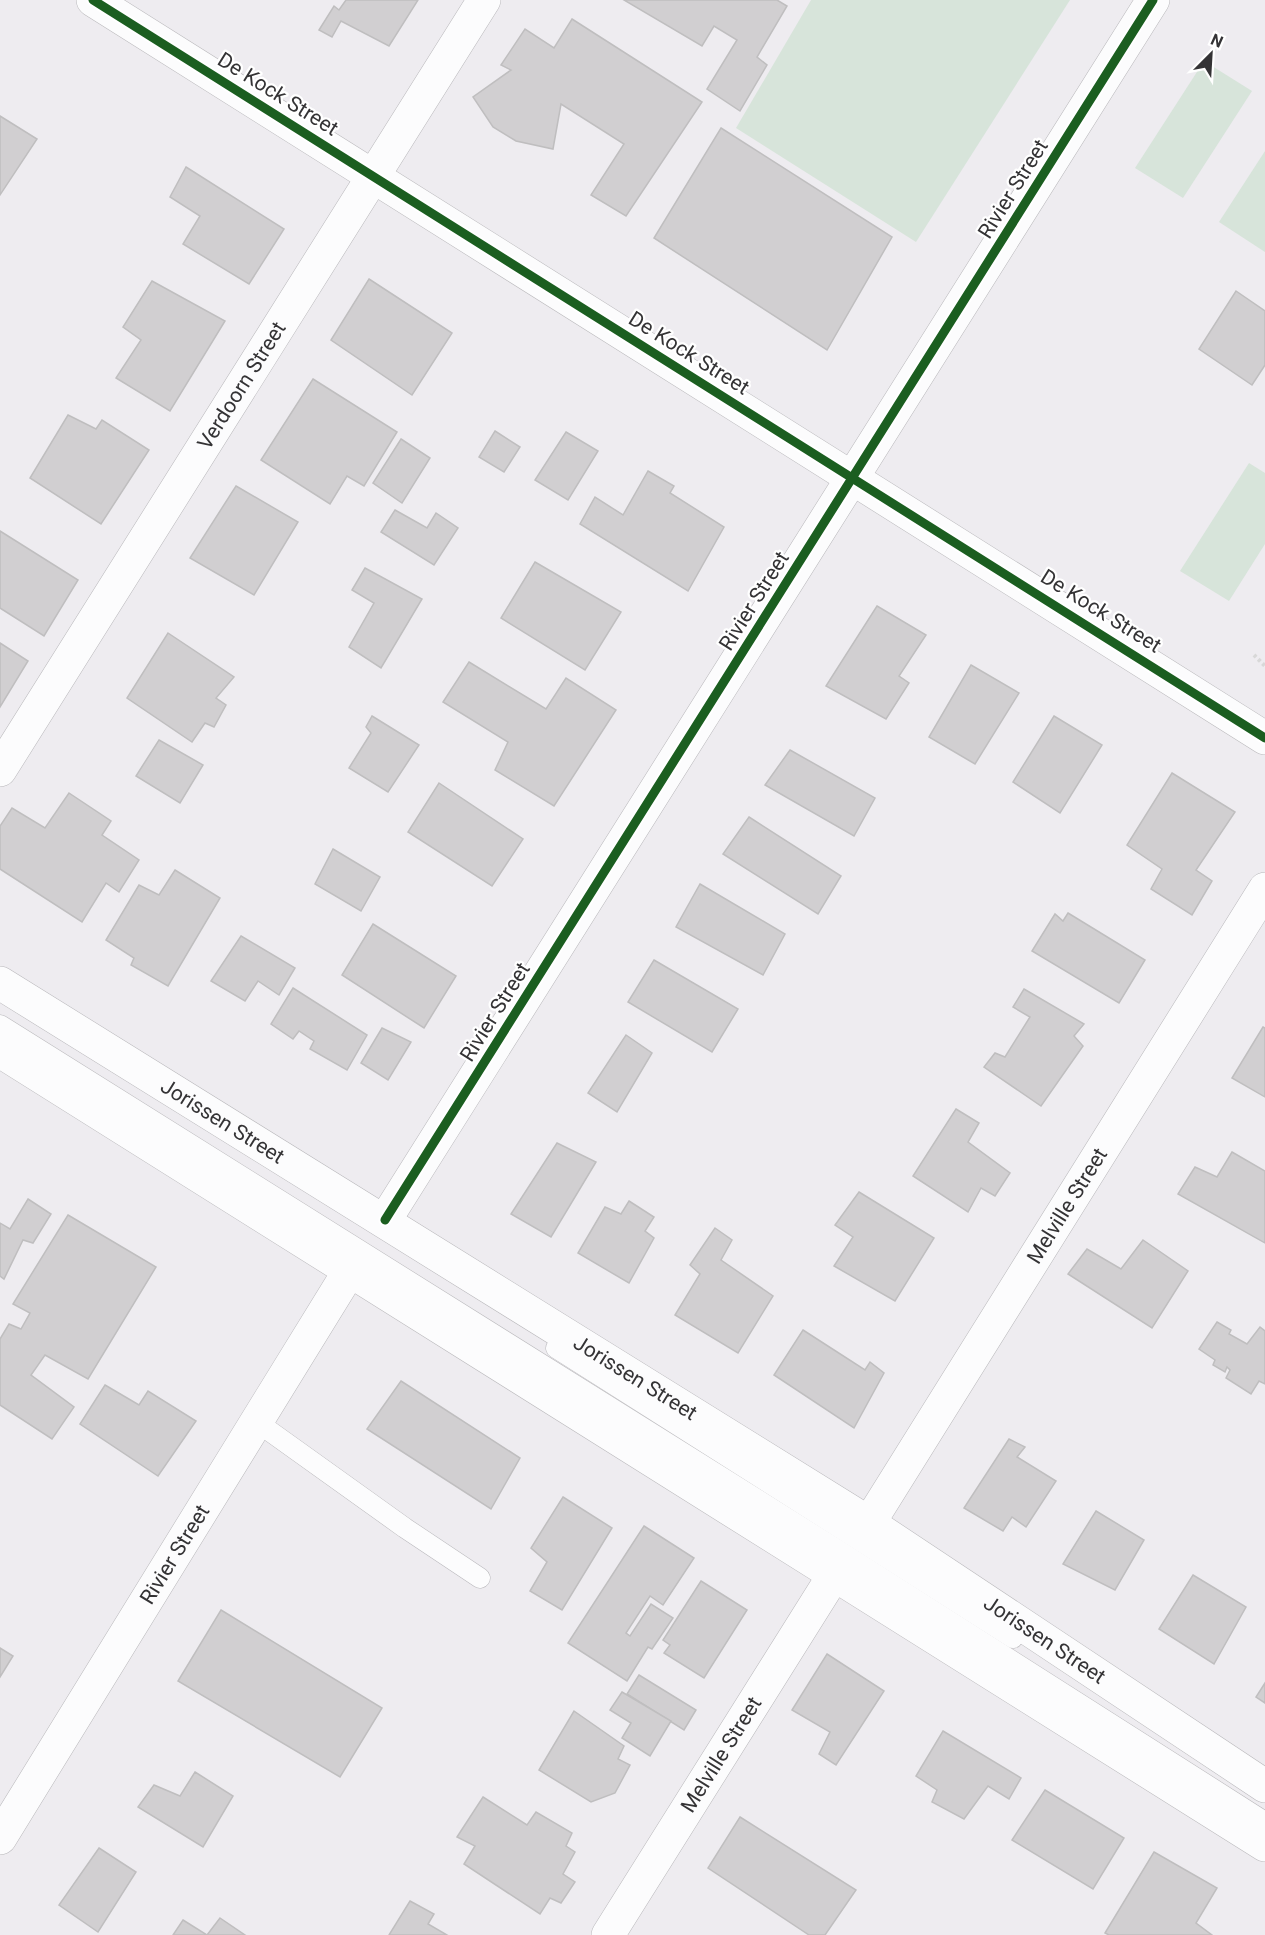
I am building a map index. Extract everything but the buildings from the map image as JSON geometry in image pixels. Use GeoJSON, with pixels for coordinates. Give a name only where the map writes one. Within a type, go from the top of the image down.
{"type":"FeatureCollection","features":[{"type":"Feature","properties":{"kind":"street","name":"De Kock Street"},"geometry":{"type":"LineString","coordinates":[[93,0],[375,175],[1265,738]]}},
{"type":"Feature","properties":{"kind":"street","name":"Verdoorn Street"},"geometry":{"type":"LineString","coordinates":[[0,770],[484,0]]}},
{"type":"Feature","properties":{"kind":"street","name":"Rivier Street"},"geometry":{"type":"LineString","coordinates":[[385,1220],[1153,0]]}},
{"type":"Feature","properties":{"kind":"street","name":"Melville Street"},"geometry":{"type":"LineString","coordinates":[[869,1523],[1265,889]]}},
{"type":"Feature","properties":{"kind":"street","name":"Jorissen Street"},"geometry":{"type":"LineString","coordinates":[[0,983],[385,1220],[869,1523],[1265,1786]]}},
{"type":"Feature","properties":{"kind":"street"},"geometry":{"type":"LineString","coordinates":[[0,1051],[1265,1845]]}},
{"type":"Feature","properties":{"kind":"street","name":"Rivier Street"},"geometry":{"type":"LineString","coordinates":[[0,1838],[350,1270]]}},
{"type":"Feature","properties":{"kind":"street","name":"Melville Street"},"geometry":{"type":"LineString","coordinates":[[608,1935],[834,1575]]}},
{"type":"Feature","properties":{"kind":"lane","name":"Jorissen Street"},"geometry":{"type":"LineString","coordinates":[[0,999],[1265,1795]]}},
{"type":"Feature","properties":{"kind":"lane","name":"Jorissen Street"},"geometry":{"type":"LineString","coordinates":[[0,1025],[818,1537],[1265,1822]]}},
{"type":"Feature","properties":{"kind":"lane"},"geometry":{"type":"LineString","coordinates":[[257,1422],[405,1528],[480,1578]]}},
{"type":"Feature","properties":{"kind":"path"},"geometry":{"type":"LineString","coordinates":[[1254,655],[1265,666]]}},
{"type":"Feature","properties":{"kind":"shaded area"},"geometry":{"type":"Polygon","coordinates":[[[811,0],[1070,0],[916,242],[736,128],[811,0]]]}},
{"type":"Feature","properties":{"kind":"shaded area"},"geometry":{"type":"Polygon","coordinates":[[[1204,61],[1252,91],[1183,198],[1135,168],[1204,61]]]}},
{"type":"Feature","properties":{"kind":"shaded area"},"geometry":{"type":"Polygon","coordinates":[[[1265,151],[1265,252],[1219,222],[1265,151]]]}},
{"type":"Feature","properties":{"kind":"shaded area"},"geometry":{"type":"Polygon","coordinates":[[[1249,463],[1265,473],[1265,544],[1229,601],[1180,571],[1249,463]]]}},
{"type":"Feature","properties":{"kind":"cycle path"},"geometry":{"type":"LineString","coordinates":[[93,0],[1265,738]]}},
{"type":"Feature","properties":{"kind":"cycle path"},"geometry":{"type":"LineString","coordinates":[[385,1220],[1153,0]]}}]}
